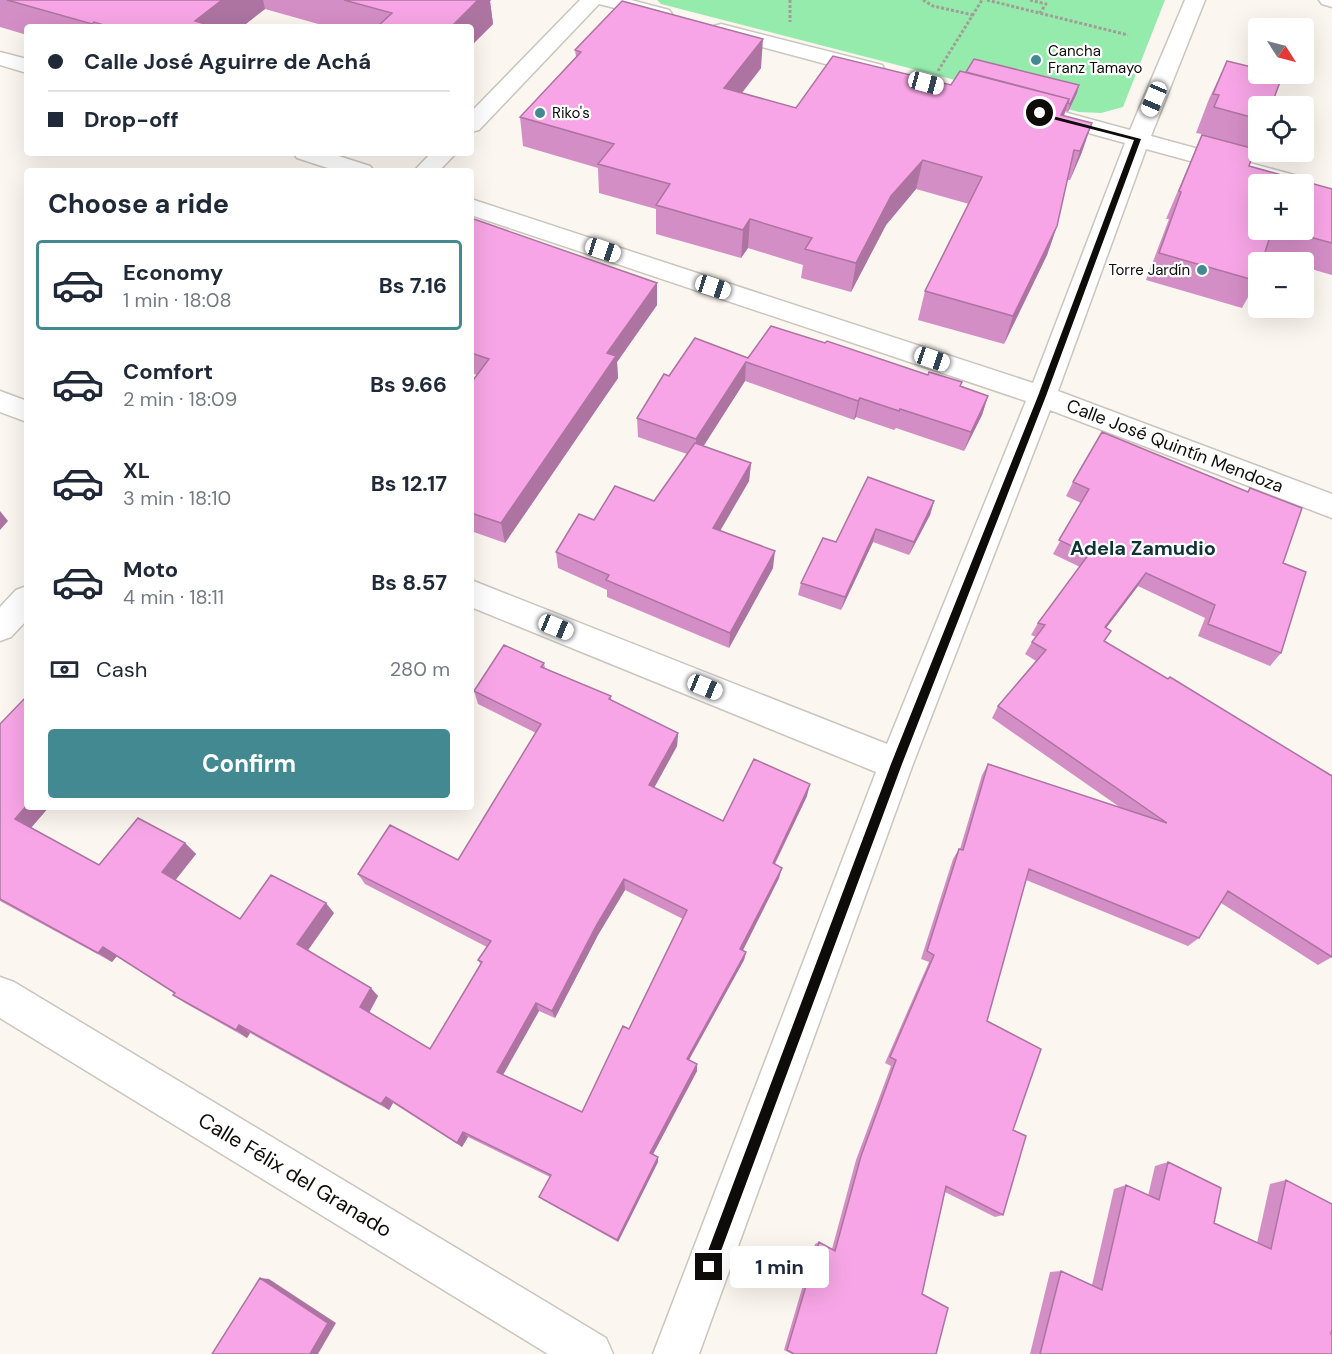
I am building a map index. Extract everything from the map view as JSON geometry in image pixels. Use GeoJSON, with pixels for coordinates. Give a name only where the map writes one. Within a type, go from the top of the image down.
{"type":"FeatureCollection","features":[{"type":"Feature","properties":{"kind":"street"},"geometry":{"type":"LineString","coordinates":[[474,122],[592,0]]}},
{"type":"Feature","properties":{"kind":"street"},"geometry":{"type":"LineString","coordinates":[[606,0],[892,74]]}},
{"type":"Feature","properties":{"kind":"street"},"geometry":{"type":"LineString","coordinates":[[676,1354],[896,764],[1042,396],[1138,139],[1195,0]]}},
{"type":"Feature","properties":{"kind":"street"},"geometry":{"type":"LineString","coordinates":[[0,58],[24,65]]}},
{"type":"Feature","properties":{"kind":"street"},"geometry":{"type":"LineString","coordinates":[[1028,110],[1263,174]]}},
{"type":"Feature","properties":{"kind":"street"},"geometry":{"type":"LineString","coordinates":[[314,156],[352,168]]}},
{"type":"Feature","properties":{"kind":"street"},"geometry":{"type":"LineString","coordinates":[[429,168],[441,156]]}},
{"type":"Feature","properties":{"kind":"street","name":"Calle José Quintín Mendoza"},"geometry":{"type":"LineString","coordinates":[[474,208],[1042,396],[1332,506]]}},
{"type":"Feature","properties":{"kind":"street"},"geometry":{"type":"LineString","coordinates":[[0,401],[24,411]]}},
{"type":"Feature","properties":{"kind":"street"},"geometry":{"type":"LineString","coordinates":[[474,594],[896,764]]}},
{"type":"Feature","properties":{"kind":"street"},"geometry":{"type":"LineString","coordinates":[[0,628],[24,602]]}},
{"type":"Feature","properties":{"kind":"street","name":"Calle Félix del Granado"},"geometry":{"type":"LineString","coordinates":[[0,996],[590,1354]]}},
{"type":"Feature","properties":{"kind":"path"},"geometry":{"type":"LineString","coordinates":[[790,0],[790,23]]}},
{"type":"Feature","properties":{"kind":"path"},"geometry":{"type":"LineString","coordinates":[[923,0],[933,6],[973,15]]}},
{"type":"Feature","properties":{"kind":"path"},"geometry":{"type":"LineString","coordinates":[[938,71],[982,0]]}},
{"type":"Feature","properties":{"kind":"path"},"geometry":{"type":"LineString","coordinates":[[987,0],[1128,35]]}},
{"type":"Feature","properties":{"kind":"path"},"geometry":{"type":"LineString","coordinates":[[1030,0],[1046,4],[1040,13]]}},
{"type":"Feature","properties":{"kind":"green space"},"geometry":{"type":"Polygon","coordinates":[[[657,0],[1165,0],[1123,107],[1101,113],[1079,112],[661,4],[657,0]]]}},
{"type":"Feature","properties":{"kind":"building"},"geometry":{"type":"Polygon","coordinates":[[[7,0],[222,0],[195,21],[205,24],[100,24],[94,22],[92,24],[7,0]]]}},
{"type":"Feature","properties":{"kind":"building"},"geometry":{"type":"Polygon","coordinates":[[[344,0],[478,0],[454,24],[380,24],[392,13],[344,0]]]}},
{"type":"Feature","properties":{"kind":"building"},"geometry":{"type":"Polygon","coordinates":[[[622,1],[763,39],[724,88],[796,108],[833,56],[951,85],[960,71],[1069,99],[1061,115],[1092,123],[1080,151],[1074,150],[1057,226],[1013,316],[925,291],[982,177],[923,160],[891,196],[856,263],[805,249],[812,238],[750,219],[743,230],[656,205],[670,184],[598,164],[614,144],[520,117],[581,52],[575,50],[622,1]]]}},
{"type":"Feature","properties":{"kind":"building"},"geometry":{"type":"Polygon","coordinates":[[[974,59],[1079,85],[1070,104],[1069,99],[966,72],[974,59]]]}},
{"type":"Feature","properties":{"kind":"building"},"geometry":{"type":"Polygon","coordinates":[[[1227,61],[1248,66],[1248,84],[1279,84],[1275,96],[1248,96],[1248,116],[1214,107],[1219,95],[1213,94],[1227,61]]]}},
{"type":"Feature","properties":{"kind":"building"},"geometry":{"type":"Polygon","coordinates":[[[1202,135],[1248,147],[1249,166],[1278,174],[1248,174],[1248,240],[1269,240],[1265,252],[1248,252],[1248,278],[1159,253],[1181,192],[1179,191],[1202,135]]]}},
{"type":"Feature","properties":{"kind":"building"},"geometry":{"type":"Polygon","coordinates":[[[1314,184],[1332,189],[1332,243],[1314,238],[1314,184]]]}},
{"type":"Feature","properties":{"kind":"building"},"geometry":{"type":"Polygon","coordinates":[[[474,219],[657,283],[607,353],[616,356],[501,523],[474,514],[474,379],[489,359],[474,354],[474,219]]]}},
{"type":"Feature","properties":{"kind":"building"},"geometry":{"type":"Polygon","coordinates":[[[771,326],[825,343],[827,341],[928,375],[929,372],[962,382],[960,386],[988,396],[971,432],[860,398],[858,401],[746,362],[696,439],[637,418],[664,374],[669,376],[695,338],[748,358],[771,326]]]}},
{"type":"Feature","properties":{"kind":"building"},"geometry":{"type":"Polygon","coordinates":[[[1102,432],[1248,492],[1250,488],[1302,508],[1283,563],[1306,572],[1281,653],[1208,624],[1215,605],[1146,573],[1105,627],[1111,631],[1104,641],[1168,679],[1170,677],[1332,776],[1332,957],[1228,891],[1199,938],[1029,869],[987,1021],[1041,1049],[1013,1130],[1026,1136],[1003,1215],[946,1186],[922,1294],[948,1308],[936,1354],[794,1354],[787,1350],[819,1242],[835,1251],[861,1156],[896,1060],[890,1057],[934,955],[927,951],[959,849],[963,850],[988,764],[1167,823],[998,706],[1046,650],[1032,642],[1045,625],[1038,623],[1089,554],[1059,540],[1089,489],[1073,482],[1102,432]]]}},
{"type":"Feature","properties":{"kind":"building"},"geometry":{"type":"Polygon","coordinates":[[[695,443],[751,463],[713,528],[775,551],[730,633],[606,580],[609,575],[556,552],[579,514],[594,520],[615,486],[654,501],[695,443]]]}},
{"type":"Feature","properties":{"kind":"building"},"geometry":{"type":"Polygon","coordinates":[[[868,477],[934,501],[914,542],[876,529],[845,597],[801,583],[823,538],[836,542],[868,477]]]}},
{"type":"Feature","properties":{"kind":"building"},"geometry":{"type":"Polygon","coordinates":[[[504,645],[544,663],[541,667],[611,696],[609,699],[678,733],[649,785],[723,821],[754,759],[810,784],[773,863],[782,868],[740,949],[746,952],[687,1059],[697,1064],[650,1153],[658,1157],[617,1240],[539,1197],[551,1175],[463,1132],[457,1143],[386,1097],[381,1104],[239,1025],[236,1030],[173,995],[175,993],[103,947],[98,953],[0,899],[0,724],[24,699],[24,808],[15,819],[99,865],[138,818],[185,843],[162,872],[240,919],[271,875],[326,903],[297,944],[371,988],[360,1007],[430,1049],[482,962],[478,960],[491,941],[358,874],[390,825],[458,860],[541,724],[474,691],[504,645]],[[624,879],[596,926],[552,1011],[536,1003],[497,1072],[582,1112],[623,1026],[629,1029],[687,910],[624,879]]]}},
{"type":"Feature","properties":{"kind":"building"},"geometry":{"type":"Polygon","coordinates":[[[1168,1162],[1221,1188],[1214,1223],[1271,1249],[1286,1180],[1332,1204],[1332,1354],[1040,1354],[1061,1271],[1102,1290],[1126,1185],[1159,1200],[1168,1162]]]}},
{"type":"Feature","properties":{"kind":"building"},"geometry":{"type":"Polygon","coordinates":[[[260,1278],[328,1323],[310,1354],[212,1354],[260,1278]]]}},
{"type":"Feature","properties":{"kind":"place","name":"Cancha Franz Tamayo"},"geometry":{"type":"Point","coordinates":[1036,60]}},
{"type":"Feature","properties":{"kind":"place","name":"Riko's"},"geometry":{"type":"Point","coordinates":[540,113]}},
{"type":"Feature","properties":{"kind":"place","name":"Torre Jardín"},"geometry":{"type":"Point","coordinates":[1202,270]}},
{"type":"Feature","properties":{"kind":"district","name":"Adela Zamudio"},"geometry":{"type":"Point","coordinates":[1143,548]}},
{"type":"Feature","properties":{"kind":"route"},"geometry":{"type":"LineString","coordinates":[[709,1267],[896,764],[1042,396],[1138,139],[1040,113]]}}]}
